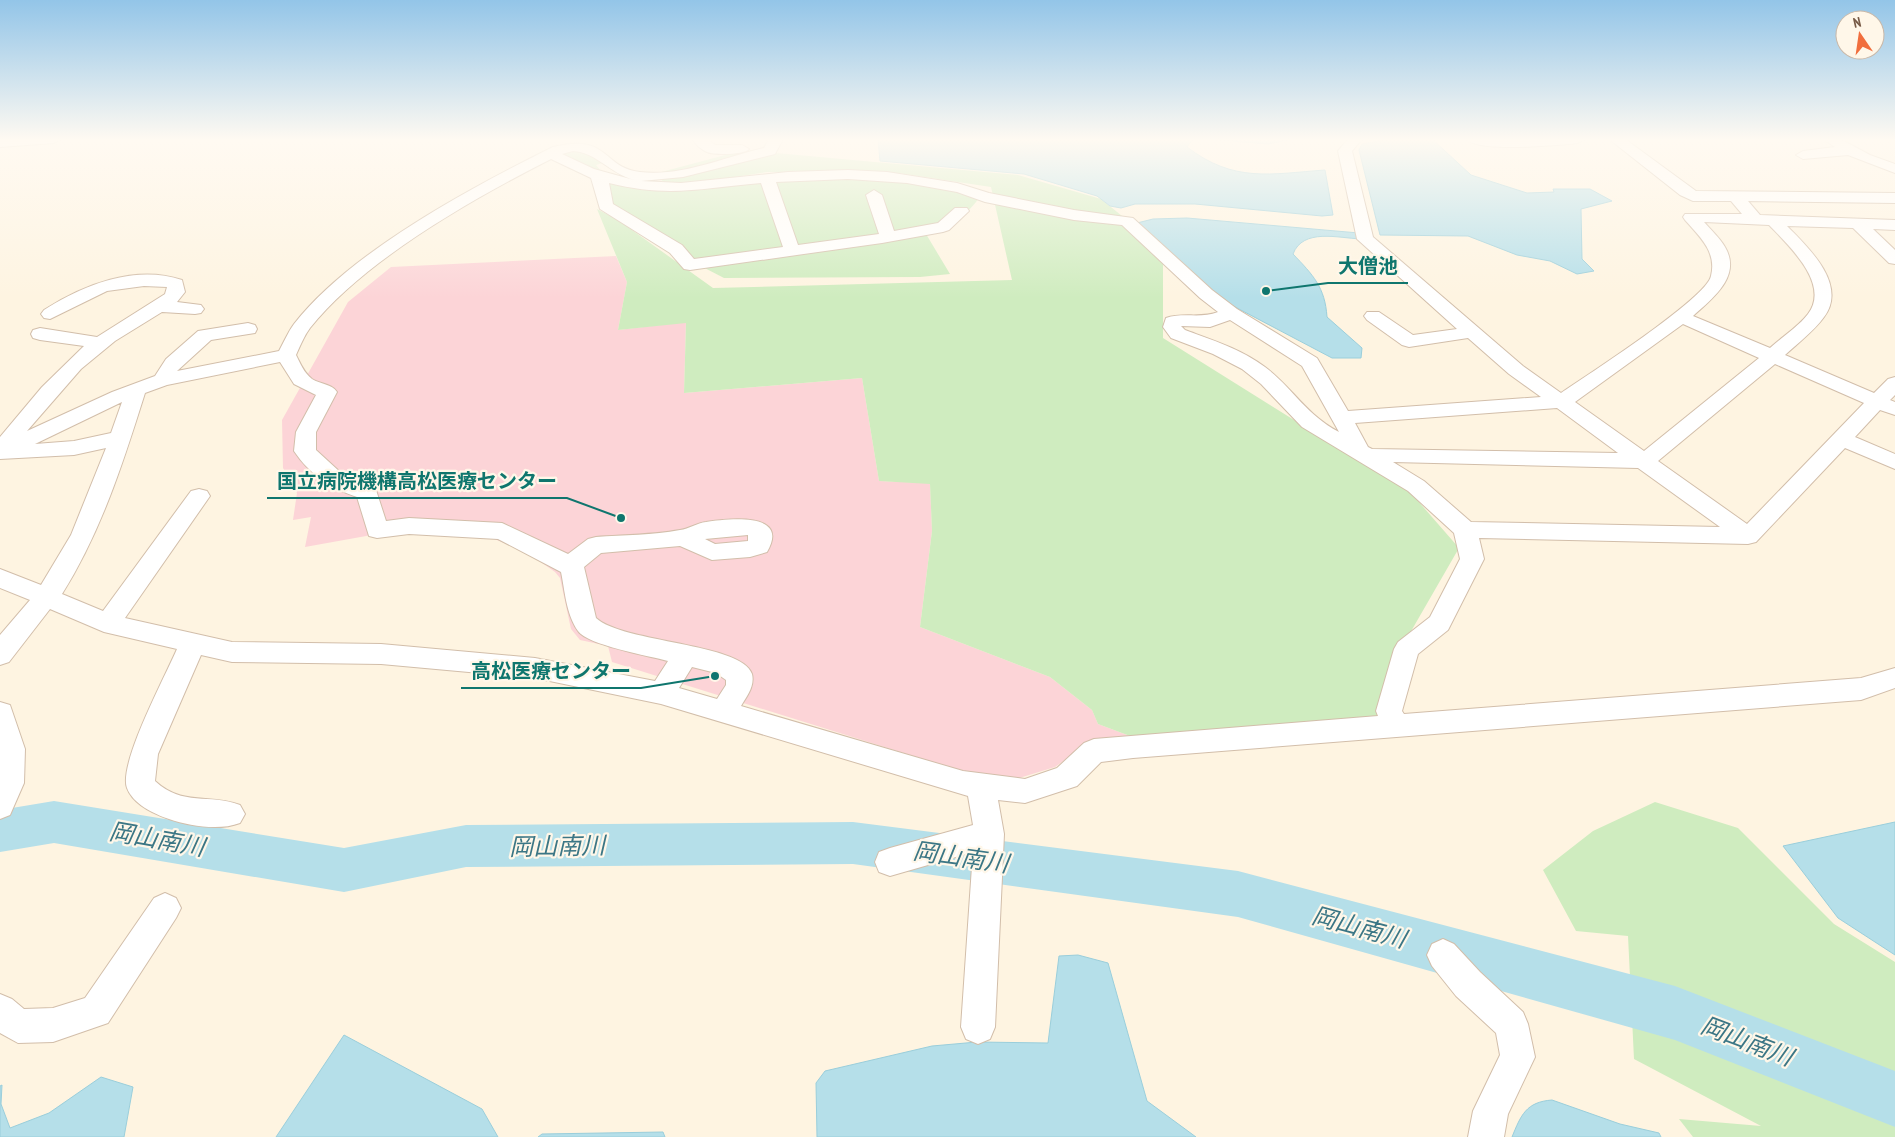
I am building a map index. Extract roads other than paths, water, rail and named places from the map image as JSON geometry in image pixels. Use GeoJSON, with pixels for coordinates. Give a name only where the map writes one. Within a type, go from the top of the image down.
{"type":"FeatureCollection","features":[{"type":"Feature","properties":{"kind":"street"},"geometry":{"type":"LineString","coordinates":[[482,192],[429,222],[386,251],[346,283],[313,314],[290,343],[286,355],[297,375],[307,386],[327,392],[306,432],[306,450],[320,468],[339,483],[367,492],[377,530],[409,526],[502,531],[572,567]]}},
{"type":"Feature","properties":{"kind":"street"},"geometry":{"type":"LineString","coordinates":[[603,192],[606,206],[612,212],[622,214],[676,248],[690,265],[888,237],[944,227],[961,211]]}},
{"type":"Feature","properties":{"kind":"street"},"geometry":{"type":"LineString","coordinates":[[772,192],[792,250]]}},
{"type":"Feature","properties":{"kind":"street"},"geometry":{"type":"LineString","coordinates":[[977,192],[986,197],[1074,215],[1126,221],[1206,294],[1232,313],[1310,362],[1364,454]]}},
{"type":"Feature","properties":{"kind":"street"},"geometry":{"type":"LineString","coordinates":[[1354,192],[1365,239],[1516,370],[1748,536]]}},
{"type":"Feature","properties":{"kind":"street"},"geometry":{"type":"LineString","coordinates":[[1689,192],[1694,196],[1895,198]]}},
{"type":"Feature","properties":{"kind":"street"},"geometry":{"type":"LineString","coordinates":[[874,194],[888,237]]}},
{"type":"Feature","properties":{"kind":"street"},"geometry":{"type":"LineString","coordinates":[[1364,454],[1644,461],[1665,447],[1773,356],[1817,316],[1824,294],[1816,270],[1804,252],[1734,196]]}},
{"type":"Feature","properties":{"kind":"street"},"geometry":{"type":"LineString","coordinates":[[1342,418],[1562,402],[1681,317],[1712,290],[1720,278],[1721,264],[1718,248],[1691,217],[1895,225]]}},
{"type":"Feature","properties":{"kind":"street"},"geometry":{"type":"LineString","coordinates":[[1858,224],[1895,258]]}},
{"type":"Feature","properties":{"kind":"street"},"geometry":{"type":"LineString","coordinates":[[0,452],[29,414],[101,343],[171,298],[176,292],[176,284],[168,281],[152,280],[109,283],[73,299],[50,314]]}},
{"type":"Feature","properties":{"kind":"street"},"geometry":{"type":"LineString","coordinates":[[159,306],[195,308]]}},
{"type":"Feature","properties":{"kind":"street"},"geometry":{"type":"LineString","coordinates":[[1232,313],[1210,322],[1178,320],[1172,322],[1172,327],[1178,334],[1235,356],[1257,370],[1277,387],[1295,410],[1321,431],[1364,454],[1416,486],[1465,530],[1472,559],[1439,624],[1407,649],[1389,711],[1396,724]]}},
{"type":"Feature","properties":{"kind":"street"},"geometry":{"type":"LineString","coordinates":[[1372,316],[1409,342],[1473,332]]}},
{"type":"Feature","properties":{"kind":"street"},"geometry":{"type":"LineString","coordinates":[[1681,317],[1886,405]]}},
{"type":"Feature","properties":{"kind":"street"},"geometry":{"type":"LineString","coordinates":[[162,380],[173,363],[205,335],[248,329]]}},
{"type":"Feature","properties":{"kind":"street"},"geometry":{"type":"LineString","coordinates":[[40,334],[101,343]]}},
{"type":"Feature","properties":{"kind":"street"},"geometry":{"type":"LineString","coordinates":[[0,452],[59,422],[162,380],[286,355]]}},
{"type":"Feature","properties":{"kind":"street"},"geometry":{"type":"LineString","coordinates":[[1465,530],[1748,536],[1842,439],[1886,405],[1895,383]]}},
{"type":"Feature","properties":{"kind":"street"},"geometry":{"type":"LineString","coordinates":[[0,655],[9,641],[52,589],[81,538],[97,502],[136,390]]}},
{"type":"Feature","properties":{"kind":"street"},"geometry":{"type":"LineString","coordinates":[[0,452],[74,448],[120,438]]}},
{"type":"Feature","properties":{"kind":"street"},"geometry":{"type":"LineString","coordinates":[[1842,439],[1895,462]]}},
{"type":"Feature","properties":{"kind":"street"},"geometry":{"type":"LineString","coordinates":[[108,623],[199,496]]}},
{"type":"Feature","properties":{"kind":"street"},"geometry":{"type":"LineString","coordinates":[[684,538],[596,545],[578,558],[572,567],[582,614],[586,624],[594,631],[724,665],[739,675],[739,687],[724,710]]}},
{"type":"Feature","properties":{"kind":"street"},"geometry":{"type":"LineString","coordinates":[[0,578],[108,623],[232,652],[381,654],[535,668],[661,693],[724,710],[963,783],[1026,791],[1067,778],[1094,751],[1396,724],[1861,689],[1895,678]]}},
{"type":"Feature","properties":{"kind":"street"},"geometry":{"type":"LineString","coordinates":[[193,643],[144,754],[140,786],[153,799],[181,812],[230,814]]}},
{"type":"Feature","properties":{"kind":"street"},"geometry":{"type":"LineString","coordinates":[[661,693],[687,654]]}},
{"type":"Feature","properties":{"kind":"street"},"geometry":{"type":"LineString","coordinates":[[0,714],[10,749],[10,783],[0,806]]}},
{"type":"Feature","properties":{"kind":"street"},"geometry":{"type":"LineString","coordinates":[[978,1027],[989,834],[982,785]]}},
{"type":"Feature","properties":{"kind":"street"},"geometry":{"type":"LineString","coordinates":[[890,862],[989,834]]}},
{"type":"Feature","properties":{"kind":"street"},"geometry":{"type":"LineString","coordinates":[[0,1011],[18,1026],[53,1025],[96,1011],[165,908]]}},
{"type":"Feature","properties":{"kind":"street"},"geometry":{"type":"LineString","coordinates":[[1443,955],[1468,984],[1511,1024],[1518,1057],[1491,1111],[1486,1137]]}},
{"type":"Feature","properties":{"kind":"water"},"geometry":{"type":"Polygon","coordinates":[[[1084,192],[1329,192],[1333,215],[1322,216],[1195,204],[1135,204],[1121,208],[1110,206],[1097,196],[1084,192]]]}},
{"type":"Feature","properties":{"kind":"water"},"geometry":{"type":"Polygon","coordinates":[[[1369,192],[1596,192],[1612,201],[1581,209],[1582,259],[1594,271],[1577,274],[1550,261],[1517,255],[1468,236],[1380,235],[1369,192]]]}},
{"type":"Feature","properties":{"kind":"water"},"geometry":{"type":"Polygon","coordinates":[[[1187,218],[1359,233],[1361,239],[1332,236],[1313,238],[1298,246],[1293,254],[1321,289],[1327,317],[1362,348],[1361,358],[1332,358],[1218,298],[1137,223],[1153,219],[1187,218]]]}},
{"type":"Feature","properties":{"kind":"water"},"geometry":{"type":"Polygon","coordinates":[[[1895,822],[1895,955],[1838,918],[1783,846],[1895,822]]]}},
{"type":"Feature","properties":{"kind":"water"},"geometry":{"type":"Polygon","coordinates":[[[1078,955],[1108,963],[1147,1101],[1196,1137],[817,1137],[816,1083],[825,1071],[932,1046],[977,1042],[1048,1043],[1059,956],[1078,955]]]}},
{"type":"Feature","properties":{"kind":"water"},"geometry":{"type":"Polygon","coordinates":[[[344,1035],[482,1109],[498,1137],[276,1137],[344,1035]]]}},
{"type":"Feature","properties":{"kind":"water"},"geometry":{"type":"Polygon","coordinates":[[[101,1077],[133,1087],[124,1137],[0,1137],[0,1086],[2,1085],[1,1104],[10,1128],[49,1113],[101,1077]]]}},
{"type":"Feature","properties":{"kind":"water"},"geometry":{"type":"Polygon","coordinates":[[[1552,1100],[1620,1124],[1659,1133],[1661,1137],[1512,1137],[1518,1122],[1530,1107],[1543,1101],[1552,1100]]]}},
{"type":"Feature","properties":{"kind":"water"},"geometry":{"type":"Polygon","coordinates":[[[663,1132],[665,1137],[538,1137],[542,1134],[663,1132]]]}},
{"type":"Feature","properties":{"kind":"waterway","name":"岡山南川"},"geometry":{"type":"LineString","coordinates":[[0,831],[54,822],[344,870],[466,846],[853,843],[1238,894],[1675,1013],[1895,1099]]}},
{"type":"Feature","properties":{"kind":"place","name":"大僧池"},"geometry":{"type":"Point","coordinates":[1266,291]}},
{"type":"Feature","properties":{"kind":"place","name":"国立病院機構高松医療センター"},"geometry":{"type":"Point","coordinates":[621,518]}},
{"type":"Feature","properties":{"kind":"place","name":"高松医療センター"},"geometry":{"type":"Point","coordinates":[715,676]}}]}
